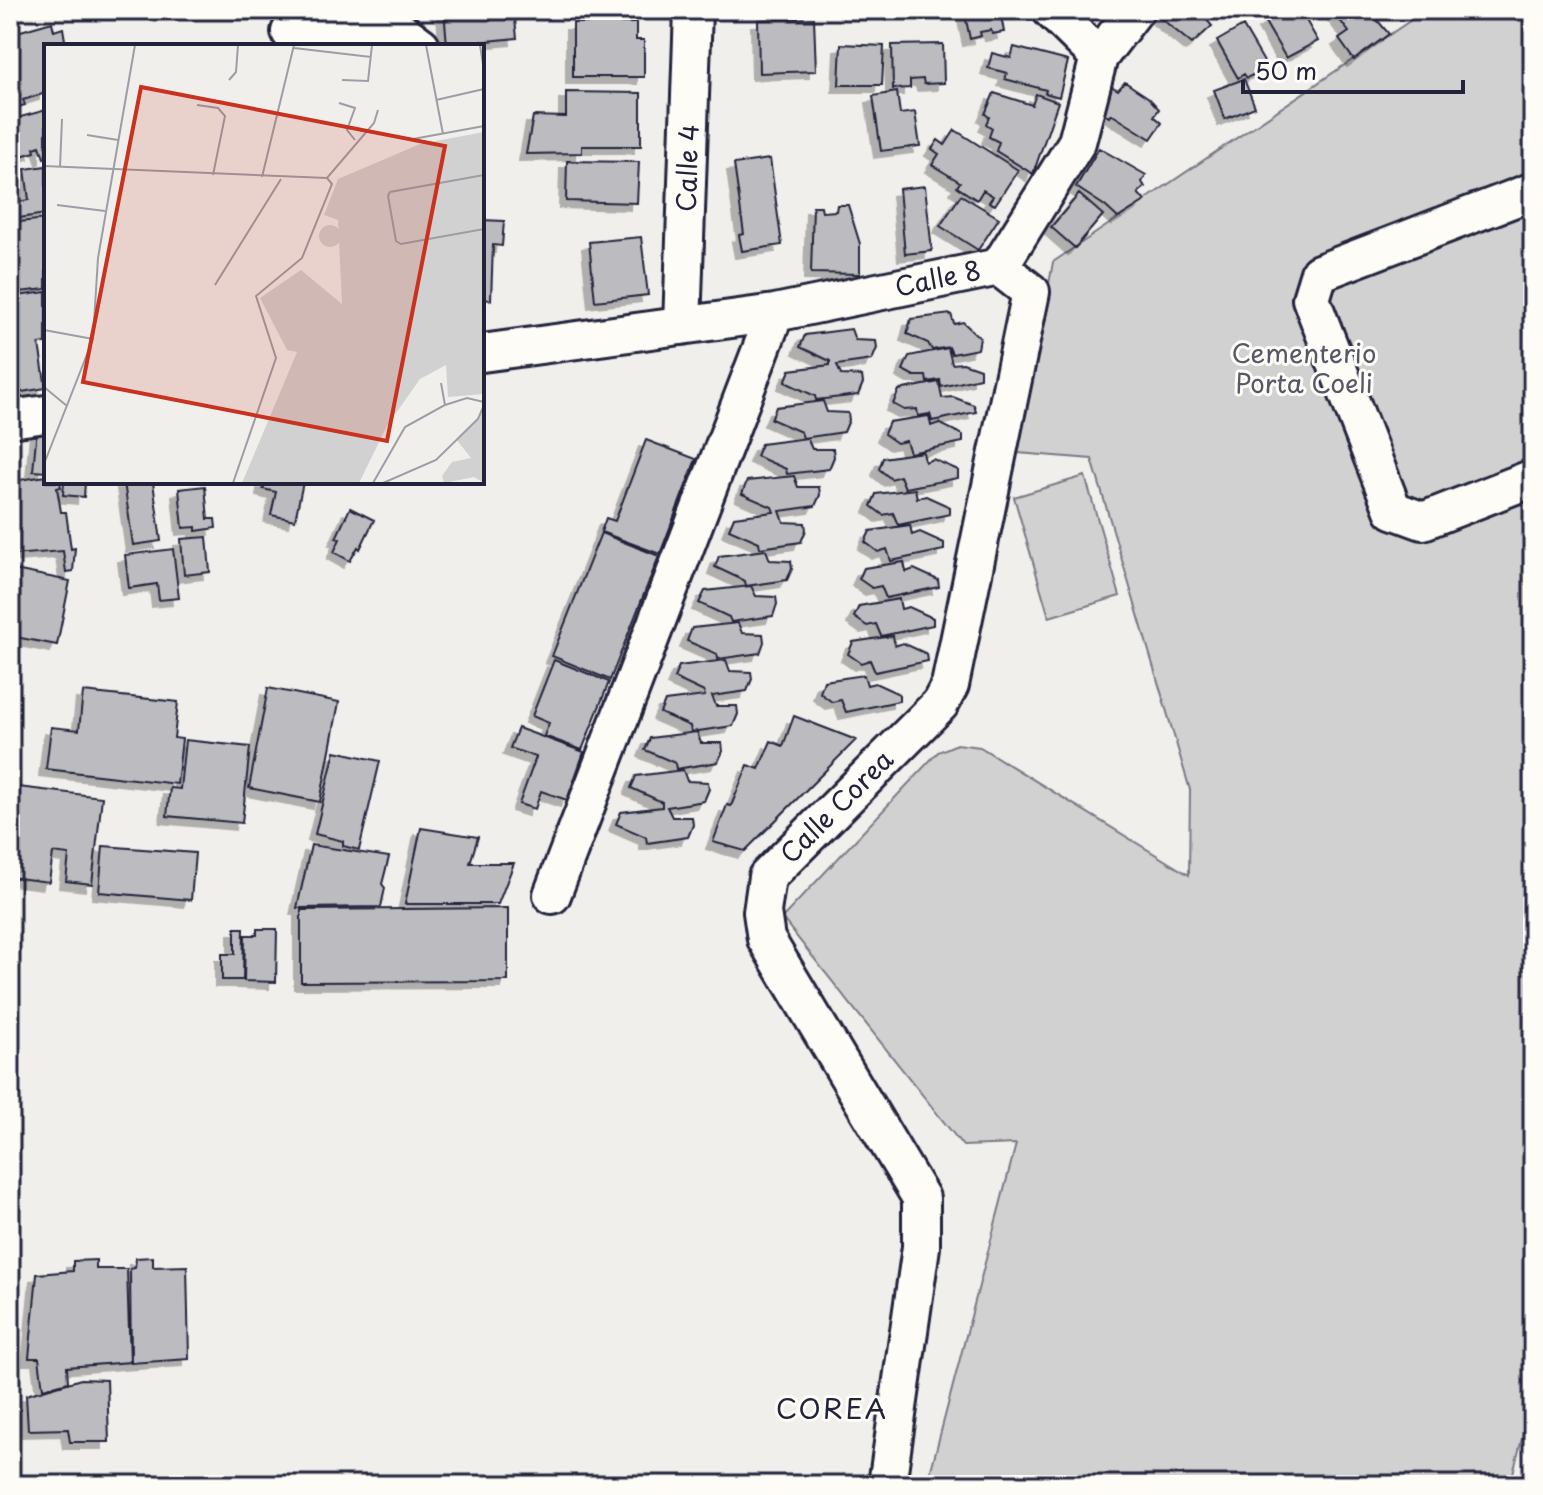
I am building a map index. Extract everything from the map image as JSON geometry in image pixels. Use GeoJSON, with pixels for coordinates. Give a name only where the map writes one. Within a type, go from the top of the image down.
{"type":"FeatureCollection","features":[{"type":"Feature","properties":{"kind":"street","name":"Calle 4"},"geometry":{"type":"LineString","coordinates":[[682,326],[693,10]]}},
{"type":"Feature","properties":{"kind":"street"},"geometry":{"type":"LineString","coordinates":[[1051,10],[1099,57]]}},
{"type":"Feature","properties":{"kind":"street","name":"Calle 8"},"geometry":{"type":"LineString","coordinates":[[484,353],[775,313],[999,267],[1077,142],[1099,57],[1135,10]]}},
{"type":"Feature","properties":{"kind":"street"},"geometry":{"type":"LineString","coordinates":[[290,32],[398,29],[418,44]]}},
{"type":"Feature","properties":{"kind":"street"},"geometry":{"type":"LineString","coordinates":[[1533,191],[1319,273],[1311,299],[1393,510],[1423,521],[1533,478]]}},
{"type":"Feature","properties":{"kind":"street","name":"Calle Corea"},"geometry":{"type":"LineString","coordinates":[[887,1485],[921,1247],[921,1198],[766,939],[762,912],[767,877],[940,704],[950,685],[1031,292],[999,267]]}},
{"type":"Feature","properties":{"kind":"street"},"geometry":{"type":"LineString","coordinates":[[552,895],[775,313]]}},
{"type":"Feature","properties":{"kind":"street"},"geometry":{"type":"LineString","coordinates":[[10,419],[44,414]]}},
{"type":"Feature","properties":{"kind":"green space","name":"Cementerio Porta Coeli"},"geometry":{"type":"Polygon","coordinates":[[[1426,10],[1533,10],[1533,1409],[1526,1423],[1510,1485],[927,1485],[1016,1144],[963,1146],[782,918],[938,752],[957,744],[980,747],[1189,875],[1190,790],[1092,459],[1018,453],[1053,262],[1426,10]]]}},
{"type":"Feature","properties":{"kind":"green space"},"geometry":{"type":"Polygon","coordinates":[[[1085,476],[1120,596],[1049,617],[1014,497],[1085,476]]]}},
{"type":"Feature","properties":{"kind":"building"},"geometry":{"type":"Polygon","coordinates":[[[280,10],[327,10],[327,13],[281,16],[280,10]]]}},
{"type":"Feature","properties":{"kind":"building"},"geometry":{"type":"Polygon","coordinates":[[[444,10],[514,10],[517,38],[447,44],[444,10]]]}},
{"type":"Feature","properties":{"kind":"building"},"geometry":{"type":"Polygon","coordinates":[[[964,10],[1000,10],[1004,32],[980,32],[981,36],[970,39],[964,10]]]}},
{"type":"Feature","properties":{"kind":"building"},"geometry":{"type":"Polygon","coordinates":[[[1151,10],[1218,10],[1206,19],[1212,26],[1192,44],[1151,10]]]}},
{"type":"Feature","properties":{"kind":"building"},"geometry":{"type":"Polygon","coordinates":[[[1286,10],[1300,10],[1318,41],[1286,58],[1265,22],[1286,10]]]}},
{"type":"Feature","properties":{"kind":"building"},"geometry":{"type":"Polygon","coordinates":[[[1332,10],[1375,10],[1381,18],[1378,21],[1389,34],[1354,60],[1339,39],[1349,32],[1332,10]]]}},
{"type":"Feature","properties":{"kind":"building"},"geometry":{"type":"Polygon","coordinates":[[[814,18],[816,71],[759,73],[758,20],[814,18]]]}},
{"type":"Feature","properties":{"kind":"building"},"geometry":{"type":"Polygon","coordinates":[[[52,22],[54,31],[63,28],[66,44],[44,44],[44,94],[23,100],[25,105],[10,109],[10,34],[52,22]]]}},
{"type":"Feature","properties":{"kind":"building"},"geometry":{"type":"Polygon","coordinates":[[[573,23],[636,23],[636,40],[644,40],[644,77],[573,77],[573,23]]]}},
{"type":"Feature","properties":{"kind":"building"},"geometry":{"type":"Polygon","coordinates":[[[1243,26],[1267,67],[1247,78],[1244,74],[1238,78],[1217,41],[1243,26]]]}},
{"type":"Feature","properties":{"kind":"building"},"geometry":{"type":"Polygon","coordinates":[[[841,44],[884,46],[882,85],[839,85],[841,44]]]}},
{"type":"Feature","properties":{"kind":"building"},"geometry":{"type":"Polygon","coordinates":[[[943,44],[944,83],[924,84],[923,79],[910,80],[910,88],[893,89],[892,45],[943,44]]]}},
{"type":"Feature","properties":{"kind":"building"},"geometry":{"type":"Polygon","coordinates":[[[1014,47],[1068,61],[1059,97],[1045,93],[1046,90],[1005,79],[1007,73],[988,68],[992,53],[1011,58],[1014,47]]]}},
{"type":"Feature","properties":{"kind":"building"},"geometry":{"type":"Polygon","coordinates":[[[1244,79],[1255,107],[1225,119],[1214,90],[1244,79]]]}},
{"type":"Feature","properties":{"kind":"building"},"geometry":{"type":"Polygon","coordinates":[[[1125,82],[1159,109],[1154,116],[1162,123],[1151,139],[1096,108],[1111,86],[1118,90],[1125,82]]]}},
{"type":"Feature","properties":{"kind":"building"},"geometry":{"type":"Polygon","coordinates":[[[566,92],[641,93],[641,146],[582,146],[582,153],[526,154],[533,116],[566,117],[566,92]]]}},
{"type":"Feature","properties":{"kind":"building"},"geometry":{"type":"Polygon","coordinates":[[[897,92],[900,114],[915,112],[920,146],[881,151],[873,96],[897,92]]]}},
{"type":"Feature","properties":{"kind":"building"},"geometry":{"type":"Polygon","coordinates":[[[994,93],[1032,105],[1036,94],[1058,102],[1033,174],[996,151],[999,142],[989,137],[992,128],[986,124],[989,117],[985,114],[994,93]]]}},
{"type":"Feature","properties":{"kind":"building"},"geometry":{"type":"Polygon","coordinates":[[[44,111],[44,158],[40,146],[34,148],[35,152],[17,157],[10,134],[13,119],[44,111]]]}},
{"type":"Feature","properties":{"kind":"building"},"geometry":{"type":"Polygon","coordinates":[[[955,130],[1018,170],[995,205],[989,202],[993,196],[983,190],[977,200],[957,187],[960,182],[932,165],[939,154],[932,149],[938,140],[945,145],[955,130]]]}},
{"type":"Feature","properties":{"kind":"building"},"geometry":{"type":"Polygon","coordinates":[[[1099,148],[1146,175],[1142,182],[1145,187],[1138,193],[1145,201],[1118,218],[1076,187],[1099,148]]]}},
{"type":"Feature","properties":{"kind":"building"},"geometry":{"type":"Polygon","coordinates":[[[770,159],[782,245],[742,251],[739,235],[744,234],[734,164],[770,159]]]}},
{"type":"Feature","properties":{"kind":"building"},"geometry":{"type":"Polygon","coordinates":[[[567,161],[639,162],[637,203],[566,201],[567,161]]]}},
{"type":"Feature","properties":{"kind":"building"},"geometry":{"type":"Polygon","coordinates":[[[44,166],[44,214],[19,218],[17,202],[29,200],[25,169],[44,166]]]}},
{"type":"Feature","properties":{"kind":"building"},"geometry":{"type":"Polygon","coordinates":[[[925,186],[932,251],[905,254],[899,189],[925,186]]]}},
{"type":"Feature","properties":{"kind":"building"},"geometry":{"type":"Polygon","coordinates":[[[1079,194],[1103,215],[1075,248],[1051,227],[1079,194]]]}},
{"type":"Feature","properties":{"kind":"building"},"geometry":{"type":"Polygon","coordinates":[[[961,195],[999,218],[978,250],[940,226],[961,195]]]}},
{"type":"Feature","properties":{"kind":"building"},"geometry":{"type":"Polygon","coordinates":[[[837,205],[848,205],[860,244],[860,274],[811,273],[813,206],[821,206],[822,212],[836,211],[837,205]]]}},
{"type":"Feature","properties":{"kind":"building"},"geometry":{"type":"Polygon","coordinates":[[[44,219],[44,289],[10,293],[10,223],[44,219]]]}},
{"type":"Feature","properties":{"kind":"building"},"geometry":{"type":"Polygon","coordinates":[[[484,220],[504,221],[502,246],[493,245],[491,300],[484,299],[484,220]]]}},
{"type":"Feature","properties":{"kind":"building"},"geometry":{"type":"Polygon","coordinates":[[[641,237],[648,295],[595,301],[589,242],[641,237]]]}},
{"type":"Feature","properties":{"kind":"building"},"geometry":{"type":"Polygon","coordinates":[[[44,292],[44,343],[39,344],[44,388],[10,394],[10,297],[44,292]]]}},
{"type":"Feature","properties":{"kind":"building"},"geometry":{"type":"Polygon","coordinates":[[[951,314],[954,324],[963,322],[980,338],[978,349],[952,354],[949,347],[932,350],[928,343],[907,334],[911,319],[951,314]]]}},
{"type":"Feature","properties":{"kind":"building"},"geometry":{"type":"Polygon","coordinates":[[[851,329],[855,340],[876,341],[877,348],[872,360],[837,365],[841,375],[862,376],[863,383],[858,395],[816,400],[815,396],[785,382],[790,370],[830,365],[830,361],[800,347],[805,335],[851,329]]]}},
{"type":"Feature","properties":{"kind":"building"},"geometry":{"type":"Polygon","coordinates":[[[948,348],[952,364],[963,363],[980,369],[980,378],[941,387],[940,380],[927,382],[926,376],[914,376],[903,370],[909,356],[948,348]]]}},
{"type":"Feature","properties":{"kind":"building"},"geometry":{"type":"Polygon","coordinates":[[[939,382],[942,398],[953,397],[974,405],[976,412],[932,421],[930,414],[918,416],[917,409],[904,410],[893,404],[899,390],[939,382]]]}},
{"type":"Feature","properties":{"kind":"building"},"geometry":{"type":"Polygon","coordinates":[[[823,401],[827,412],[848,413],[849,420],[844,432],[803,438],[801,432],[771,419],[776,407],[823,401]]]}},
{"type":"Feature","properties":{"kind":"building"},"geometry":{"type":"Polygon","coordinates":[[[929,416],[931,426],[939,423],[963,435],[963,442],[910,453],[906,441],[897,443],[884,434],[889,422],[929,416]]]}},
{"type":"Feature","properties":{"kind":"building"},"geometry":{"type":"Polygon","coordinates":[[[44,426],[44,472],[33,471],[37,428],[44,426]]]}},
{"type":"Feature","properties":{"kind":"building"},"geometry":{"type":"Polygon","coordinates":[[[807,438],[812,449],[833,449],[834,457],[829,469],[787,474],[786,469],[756,456],[761,444],[807,438]]]}},
{"type":"Feature","properties":{"kind":"building"},"geometry":{"type":"Polygon","coordinates":[[[646,440],[696,459],[660,554],[601,532],[606,518],[615,521],[646,440]]]}},
{"type":"Feature","properties":{"kind":"building"},"geometry":{"type":"Polygon","coordinates":[[[923,452],[925,462],[933,459],[958,470],[958,478],[905,488],[900,476],[891,479],[879,469],[883,458],[923,452]]]}},
{"type":"Feature","properties":{"kind":"building"},"geometry":{"type":"Polygon","coordinates":[[[44,476],[44,484],[60,484],[61,487],[57,488],[61,512],[66,512],[71,549],[75,548],[73,571],[66,572],[63,551],[12,555],[10,497],[16,496],[13,481],[44,476]]]}},
{"type":"Feature","properties":{"kind":"building"},"geometry":{"type":"Polygon","coordinates":[[[794,476],[798,487],[819,487],[820,495],[815,506],[780,511],[784,522],[805,523],[806,530],[801,542],[760,548],[759,542],[729,529],[734,517],[774,512],[772,507],[742,494],[747,481],[794,476]]]}},
{"type":"Feature","properties":{"kind":"building"},"geometry":{"type":"Polygon","coordinates":[[[64,484],[85,484],[84,497],[63,495],[64,484]]]}},
{"type":"Feature","properties":{"kind":"building"},"geometry":{"type":"Polygon","coordinates":[[[124,484],[153,484],[161,541],[133,545],[124,484]]]}},
{"type":"Feature","properties":{"kind":"building"},"geometry":{"type":"Polygon","coordinates":[[[264,484],[303,484],[295,520],[271,515],[276,492],[263,489],[264,484]]]}},
{"type":"Feature","properties":{"kind":"building"},"geometry":{"type":"Polygon","coordinates":[[[205,486],[208,519],[215,519],[216,528],[196,531],[196,527],[183,528],[179,489],[205,486]]]}},
{"type":"Feature","properties":{"kind":"building"},"geometry":{"type":"Polygon","coordinates":[[[915,489],[917,498],[926,496],[950,507],[950,514],[898,525],[893,513],[883,515],[871,506],[876,494],[915,489]]]}},
{"type":"Feature","properties":{"kind":"building"},"geometry":{"type":"Polygon","coordinates":[[[350,508],[374,520],[360,549],[358,547],[350,561],[334,552],[340,539],[336,538],[350,508]]]}},
{"type":"Feature","properties":{"kind":"building"},"geometry":{"type":"Polygon","coordinates":[[[910,525],[912,535],[920,532],[944,543],[944,550],[891,561],[887,549],[878,552],[865,542],[870,531],[910,525]]]}},
{"type":"Feature","properties":{"kind":"building"},"geometry":{"type":"Polygon","coordinates":[[[601,533],[659,556],[610,680],[552,656],[601,533]]]}},
{"type":"Feature","properties":{"kind":"building"},"geometry":{"type":"Polygon","coordinates":[[[207,537],[210,572],[184,575],[181,539],[207,537]]]}},
{"type":"Feature","properties":{"kind":"building"},"geometry":{"type":"Polygon","coordinates":[[[173,549],[179,598],[159,600],[157,584],[129,588],[125,555],[173,549]]]}},
{"type":"Feature","properties":{"kind":"building"},"geometry":{"type":"Polygon","coordinates":[[[766,550],[770,560],[791,561],[792,569],[787,580],[746,586],[745,581],[715,567],[719,556],[766,550]]]}},
{"type":"Feature","properties":{"kind":"building"},"geometry":{"type":"Polygon","coordinates":[[[904,562],[906,572],[914,569],[938,580],[939,587],[886,598],[881,586],[872,588],[859,579],[864,568],[904,562]]]}},
{"type":"Feature","properties":{"kind":"building"},"geometry":{"type":"Polygon","coordinates":[[[10,569],[70,581],[57,645],[10,636],[10,569]]]}},
{"type":"Feature","properties":{"kind":"building"},"geometry":{"type":"Polygon","coordinates":[[[751,586],[756,596],[776,597],[773,616],[731,622],[729,617],[699,603],[705,591],[751,586]]]}},
{"type":"Feature","properties":{"kind":"building"},"geometry":{"type":"Polygon","coordinates":[[[899,599],[901,609],[909,607],[933,618],[933,625],[881,636],[876,624],[867,626],[854,617],[859,606],[899,599]]]}},
{"type":"Feature","properties":{"kind":"building"},"geometry":{"type":"Polygon","coordinates":[[[738,623],[742,633],[763,634],[760,653],[718,659],[717,654],[687,641],[692,628],[738,623]]]}},
{"type":"Feature","properties":{"kind":"building"},"geometry":{"type":"Polygon","coordinates":[[[893,636],[895,646],[903,643],[927,654],[928,661],[875,672],[870,660],[861,663],[848,654],[853,642],[893,636]]]}},
{"type":"Feature","properties":{"kind":"building"},"geometry":{"type":"Polygon","coordinates":[[[554,660],[609,682],[582,750],[544,736],[549,723],[532,716],[554,660]]]}},
{"type":"Feature","properties":{"kind":"building"},"geometry":{"type":"Polygon","coordinates":[[[726,660],[730,671],[751,672],[752,679],[747,691],[712,696],[716,706],[737,706],[738,714],[733,726],[691,732],[690,726],[660,713],[665,701],[705,696],[704,692],[674,678],[679,666],[726,660]]]}},
{"type":"Feature","properties":{"kind":"building"},"geometry":{"type":"Polygon","coordinates":[[[864,675],[867,685],[875,683],[899,694],[899,701],[846,712],[841,700],[832,702],[820,693],[824,681],[864,675]]]}},
{"type":"Feature","properties":{"kind":"building"},"geometry":{"type":"Polygon","coordinates":[[[268,688],[339,702],[320,802],[249,788],[268,688]]]}},
{"type":"Feature","properties":{"kind":"building"},"geometry":{"type":"Polygon","coordinates":[[[83,692],[178,702],[174,738],[182,739],[177,784],[46,769],[51,727],[79,730],[83,692]]]}},
{"type":"Feature","properties":{"kind":"building"},"geometry":{"type":"Polygon","coordinates":[[[794,716],[856,740],[745,851],[713,842],[727,805],[731,806],[748,765],[759,769],[771,741],[783,746],[794,716]]]}},
{"type":"Feature","properties":{"kind":"building"},"geometry":{"type":"Polygon","coordinates":[[[518,728],[584,752],[567,800],[541,791],[535,809],[519,804],[536,757],[510,748],[518,728]]]}},
{"type":"Feature","properties":{"kind":"building"},"geometry":{"type":"Polygon","coordinates":[[[697,732],[701,743],[722,743],[723,751],[718,762],[676,769],[675,763],[645,750],[650,738],[697,732]]]}},
{"type":"Feature","properties":{"kind":"building"},"geometry":{"type":"Polygon","coordinates":[[[185,740],[250,747],[242,823],[167,816],[170,788],[180,789],[185,740]]]}},
{"type":"Feature","properties":{"kind":"building"},"geometry":{"type":"Polygon","coordinates":[[[335,751],[380,761],[359,850],[343,846],[343,841],[315,834],[335,751]]]}},
{"type":"Feature","properties":{"kind":"building"},"geometry":{"type":"Polygon","coordinates":[[[683,770],[687,781],[708,782],[709,789],[704,801],[667,807],[672,817],[692,817],[693,825],[688,837],[647,843],[646,837],[616,824],[621,812],[662,807],[662,802],[631,788],[636,776],[683,770]]]}},
{"type":"Feature","properties":{"kind":"building"},"geometry":{"type":"Polygon","coordinates":[[[10,786],[102,797],[92,884],[66,881],[69,855],[53,853],[49,882],[10,877],[10,786]]]}},
{"type":"Feature","properties":{"kind":"building"},"geometry":{"type":"Polygon","coordinates":[[[421,828],[478,837],[470,863],[514,863],[498,904],[405,904],[421,828]]]}},
{"type":"Feature","properties":{"kind":"building"},"geometry":{"type":"Polygon","coordinates":[[[311,845],[389,857],[382,884],[385,888],[381,907],[297,908],[311,845]]]}},
{"type":"Feature","properties":{"kind":"building"},"geometry":{"type":"Polygon","coordinates":[[[103,846],[195,853],[191,900],[99,892],[103,846]]]}},
{"type":"Feature","properties":{"kind":"building"},"geometry":{"type":"Polygon","coordinates":[[[508,908],[508,981],[301,982],[301,910],[508,908]]]}},
{"type":"Feature","properties":{"kind":"building"},"geometry":{"type":"Polygon","coordinates":[[[235,928],[244,928],[243,980],[222,980],[222,954],[235,954],[235,928]]]}},
{"type":"Feature","properties":{"kind":"building"},"geometry":{"type":"Polygon","coordinates":[[[257,929],[277,929],[276,982],[244,981],[245,935],[257,935],[257,929]]]}},
{"type":"Feature","properties":{"kind":"building"},"geometry":{"type":"Polygon","coordinates":[[[153,1257],[153,1267],[187,1266],[189,1359],[131,1363],[130,1269],[135,1268],[136,1258],[153,1257]]]}},
{"type":"Feature","properties":{"kind":"building"},"geometry":{"type":"Polygon","coordinates":[[[96,1260],[96,1269],[127,1269],[130,1362],[67,1367],[68,1382],[43,1389],[39,1358],[29,1358],[37,1274],[73,1271],[73,1261],[96,1260]]]}},
{"type":"Feature","properties":{"kind":"building"},"geometry":{"type":"Polygon","coordinates":[[[81,1379],[107,1380],[109,1442],[70,1442],[68,1429],[28,1430],[26,1395],[81,1379]]]}},
{"type":"Feature","properties":{"kind":"district","name":"COREA"},"geometry":{"type":"Point","coordinates":[832,1409]}}]}
